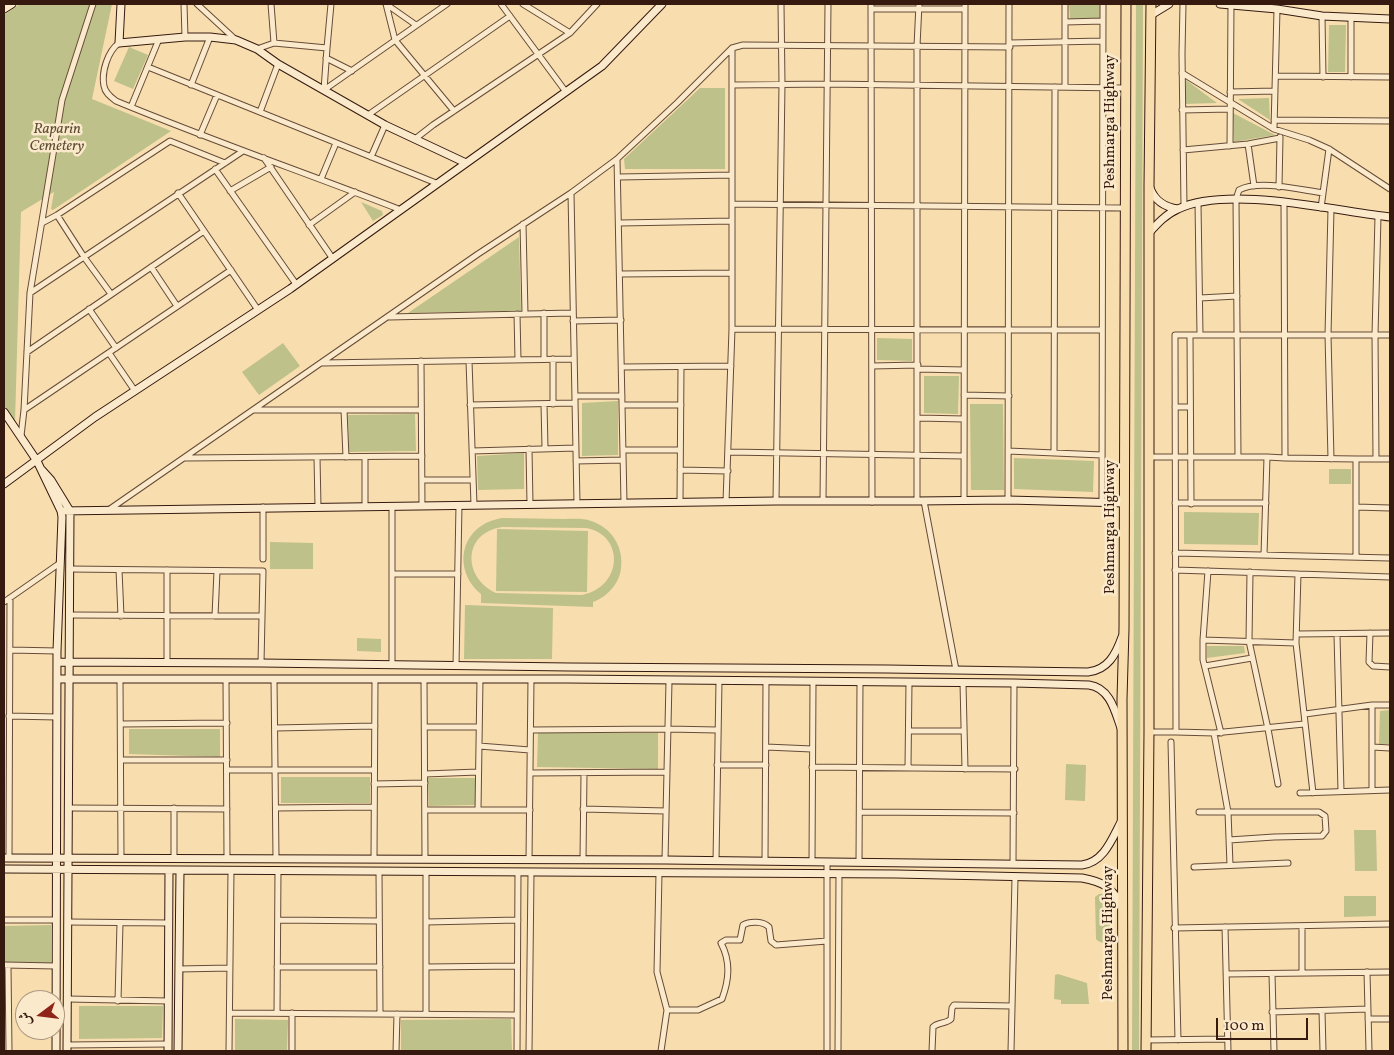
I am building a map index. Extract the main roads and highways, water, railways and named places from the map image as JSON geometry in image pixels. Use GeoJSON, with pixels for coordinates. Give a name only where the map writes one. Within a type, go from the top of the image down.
{"type":"FeatureCollection","features":[{"type":"Feature","properties":{"kind":"highway"},"geometry":{"type":"LineString","coordinates":[[1146,1051],[1150,457],[1149,186],[1152,4]]}},
{"type":"Feature","properties":{"kind":"highway","name":"Peshmarga Highway"},"geometry":{"type":"LineString","coordinates":[[1123,1051],[1122,732],[1124,629],[1124,88],[1126,8]]}},
{"type":"Feature","properties":{"kind":"park label","name":"Raparin Cemetery"},"geometry":{"type":"Point","coordinates":[57,138]}}]}
